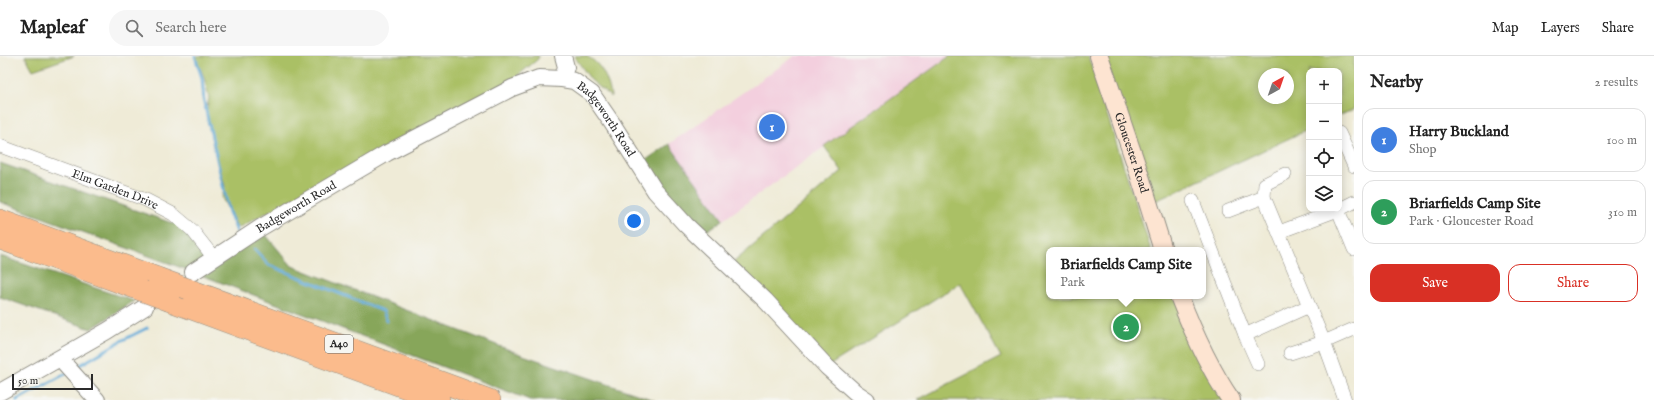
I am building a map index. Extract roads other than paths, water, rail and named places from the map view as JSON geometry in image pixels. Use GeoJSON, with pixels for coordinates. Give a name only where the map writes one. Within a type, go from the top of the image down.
{"type":"FeatureCollection","features":[{"type":"Feature","properties":{"kind":"highway"},"geometry":{"type":"LineString","coordinates":[[0,216],[50,239]]}},
{"type":"Feature","properties":{"kind":"highway","name":"A40"},"geometry":{"type":"LineString","coordinates":[[0,220],[50,239],[149,292],[190,280],[490,400]]}},
{"type":"Feature","properties":{"kind":"highway","name":"A40"},"geometry":{"type":"LineString","coordinates":[[0,239],[149,292],[439,400]]}},
{"type":"Feature","properties":{"kind":"main road","name":"Gloucester Road"},"geometry":{"type":"LineString","coordinates":[[1099,56],[1162,247]]}},
{"type":"Feature","properties":{"kind":"main road"},"geometry":{"type":"LineString","coordinates":[[1180,299],[1201,349],[1219,383],[1231,400]]}},
{"type":"Feature","properties":{"kind":"street"},"geometry":{"type":"LineString","coordinates":[[562,79],[566,67],[563,56]]}},
{"type":"Feature","properties":{"kind":"street","name":"Badgeworth Road"},"geometry":{"type":"LineString","coordinates":[[190,280],[214,258],[260,228],[387,153],[505,92],[539,78],[574,81],[592,94],[655,191],[686,225],[765,300],[827,367],[855,392],[867,400]]}},
{"type":"Feature","properties":{"kind":"street"},"geometry":{"type":"LineString","coordinates":[[1342,139],[1354,166]]}},
{"type":"Feature","properties":{"kind":"street","name":"Elm Garden Drive"},"geometry":{"type":"LineString","coordinates":[[0,146],[146,200],[173,214],[192,230],[214,258]]}},
{"type":"Feature","properties":{"kind":"street"},"geometry":{"type":"LineString","coordinates":[[1285,174],[1265,184],[1264,197],[1324,342],[1345,400]]}},
{"type":"Feature","properties":{"kind":"street"},"geometry":{"type":"LineString","coordinates":[[1228,211],[1264,197]]}},
{"type":"Feature","properties":{"kind":"street"},"geometry":{"type":"LineString","coordinates":[[1193,201],[1245,335],[1258,364]]}},
{"type":"Feature","properties":{"kind":"street"},"geometry":{"type":"LineString","coordinates":[[1342,208],[1354,202]]}},
{"type":"Feature","properties":{"kind":"street"},"geometry":{"type":"LineString","coordinates":[[1279,232],[1333,212]]}},
{"type":"Feature","properties":{"kind":"street"},"geometry":{"type":"LineString","coordinates":[[1339,212],[1354,249]]}},
{"type":"Feature","properties":{"kind":"street"},"geometry":{"type":"LineString","coordinates":[[0,392],[60,358],[149,292]]}},
{"type":"Feature","properties":{"kind":"street"},"geometry":{"type":"LineString","coordinates":[[1245,335],[1309,306]]}},
{"type":"Feature","properties":{"kind":"street"},"geometry":{"type":"LineString","coordinates":[[1290,353],[1324,342],[1354,329]]}},
{"type":"Feature","properties":{"kind":"street"},"geometry":{"type":"LineString","coordinates":[[60,358],[97,400]]}},
{"type":"Feature","properties":{"kind":"waterway"},"geometry":{"type":"LineString","coordinates":[[195,56],[202,78],[204,102],[229,212],[237,232]]}},
{"type":"Feature","properties":{"kind":"waterway"},"geometry":{"type":"LineString","coordinates":[[254,249],[269,265],[383,311],[387,321]]}},
{"type":"Feature","properties":{"kind":"waterway"},"geometry":{"type":"LineString","coordinates":[[75,368],[121,341],[147,328]]}},
{"type":"Feature","properties":{"kind":"waterway"},"geometry":{"type":"LineString","coordinates":[[17,400],[67,373]]}},
{"type":"Feature","properties":{"kind":"place","name":"Harry Buckland"},"geometry":{"type":"Point","coordinates":[772,127]}},
{"type":"Feature","properties":{"kind":"place","name":"Briarfields Camp Site"},"geometry":{"type":"Point","coordinates":[1126,327]}}]}
